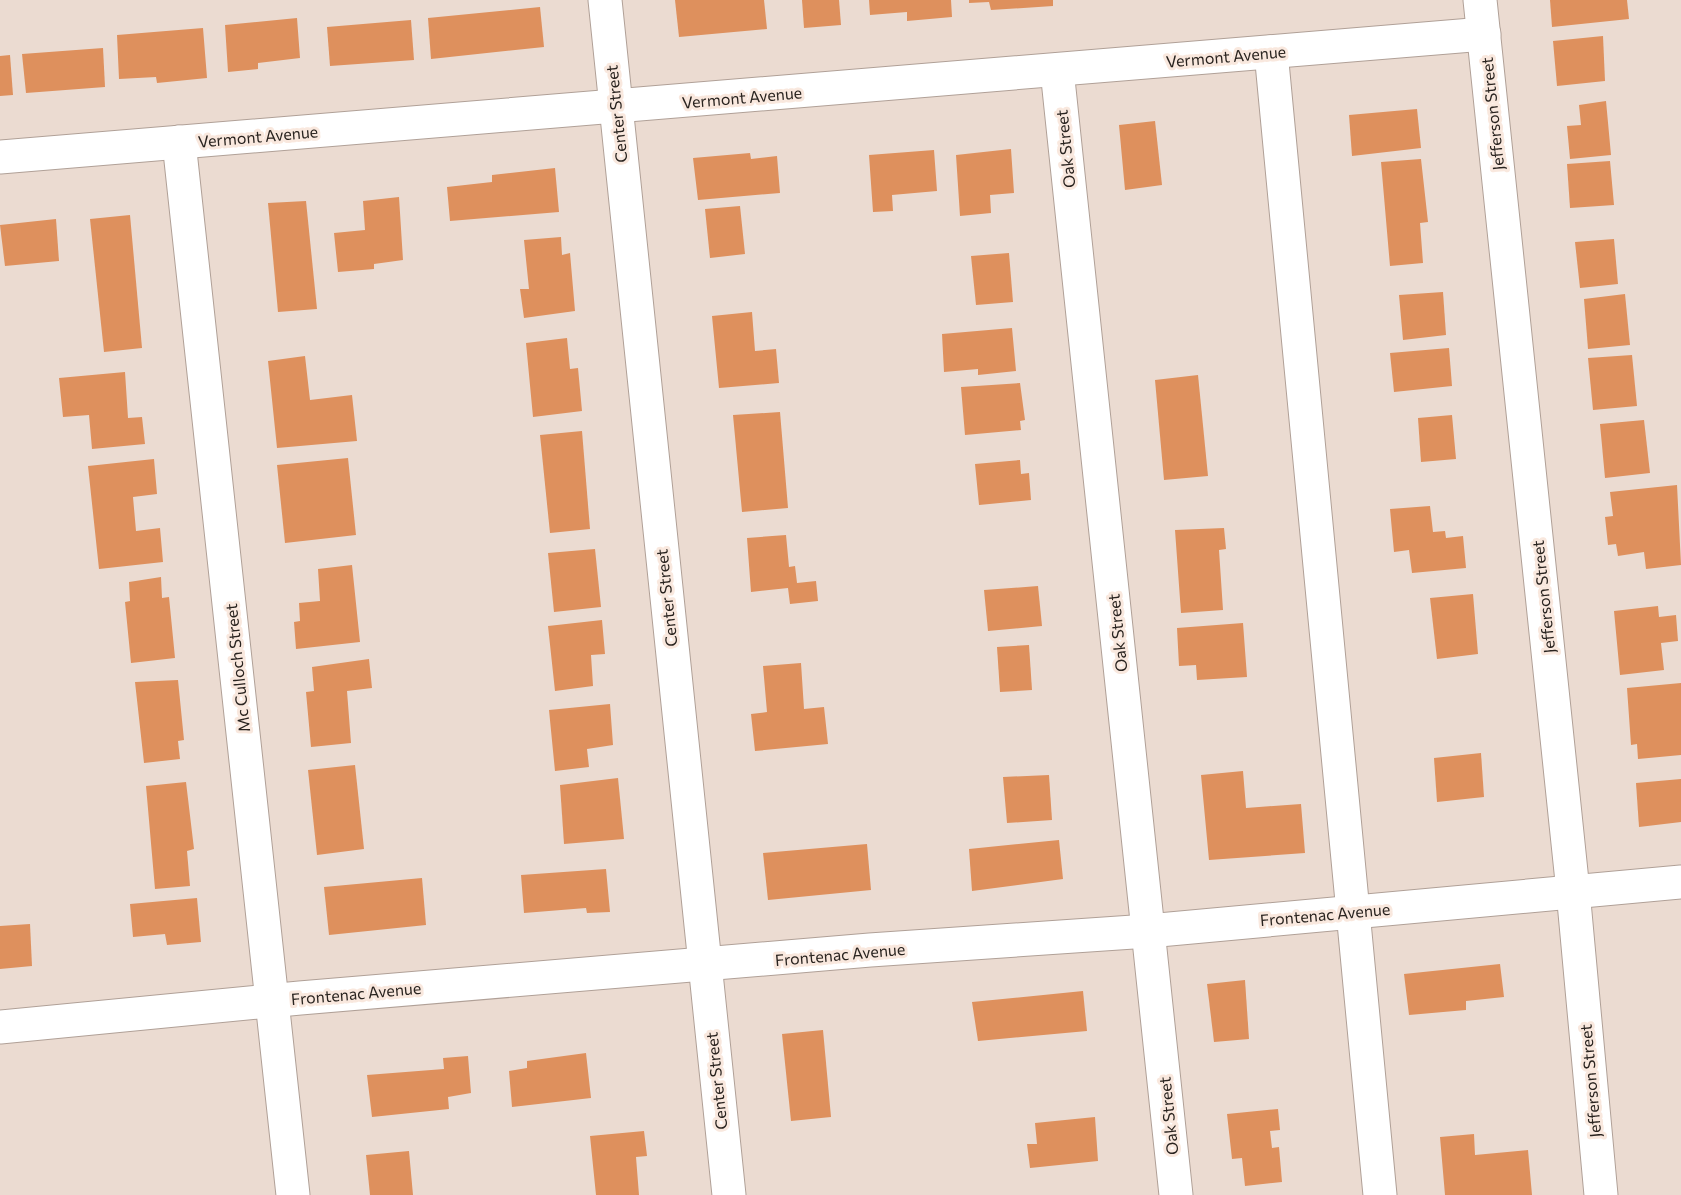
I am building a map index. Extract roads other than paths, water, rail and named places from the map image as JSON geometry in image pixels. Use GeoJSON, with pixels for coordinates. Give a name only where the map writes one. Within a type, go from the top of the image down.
{"type":"FeatureCollection","features":[{"type":"Feature","properties":{"kind":"street","name":"Center Street"},"geometry":{"type":"LineString","coordinates":[[605,0],[703,966],[729,1195]]}},
{"type":"Feature","properties":{"kind":"street","name":"Jefferson Street"},"geometry":{"type":"LineString","coordinates":[[1480,0],[1573,891],[1601,1195]]}},
{"type":"Feature","properties":{"kind":"street","name":"Vermont Avenue"},"geometry":{"type":"LineString","coordinates":[[0,157],[1484,34]]}},
{"type":"Feature","properties":{"kind":"street"},"geometry":{"type":"LineString","coordinates":[[1271,51],[1380,1195]]}},
{"type":"Feature","properties":{"kind":"street","name":"Oak Street"},"geometry":{"type":"LineString","coordinates":[[1057,70],[1176,1195]]}},
{"type":"Feature","properties":{"kind":"street","name":"Mc Culloch Street"},"geometry":{"type":"LineString","coordinates":[[179,142],[293,1195]]}},
{"type":"Feature","properties":{"kind":"street","name":"Frontenac Avenue"},"geometry":{"type":"LineString","coordinates":[[0,1027],[273,1000],[703,966],[870,950],[1148,931],[1681,882]]}}]}
